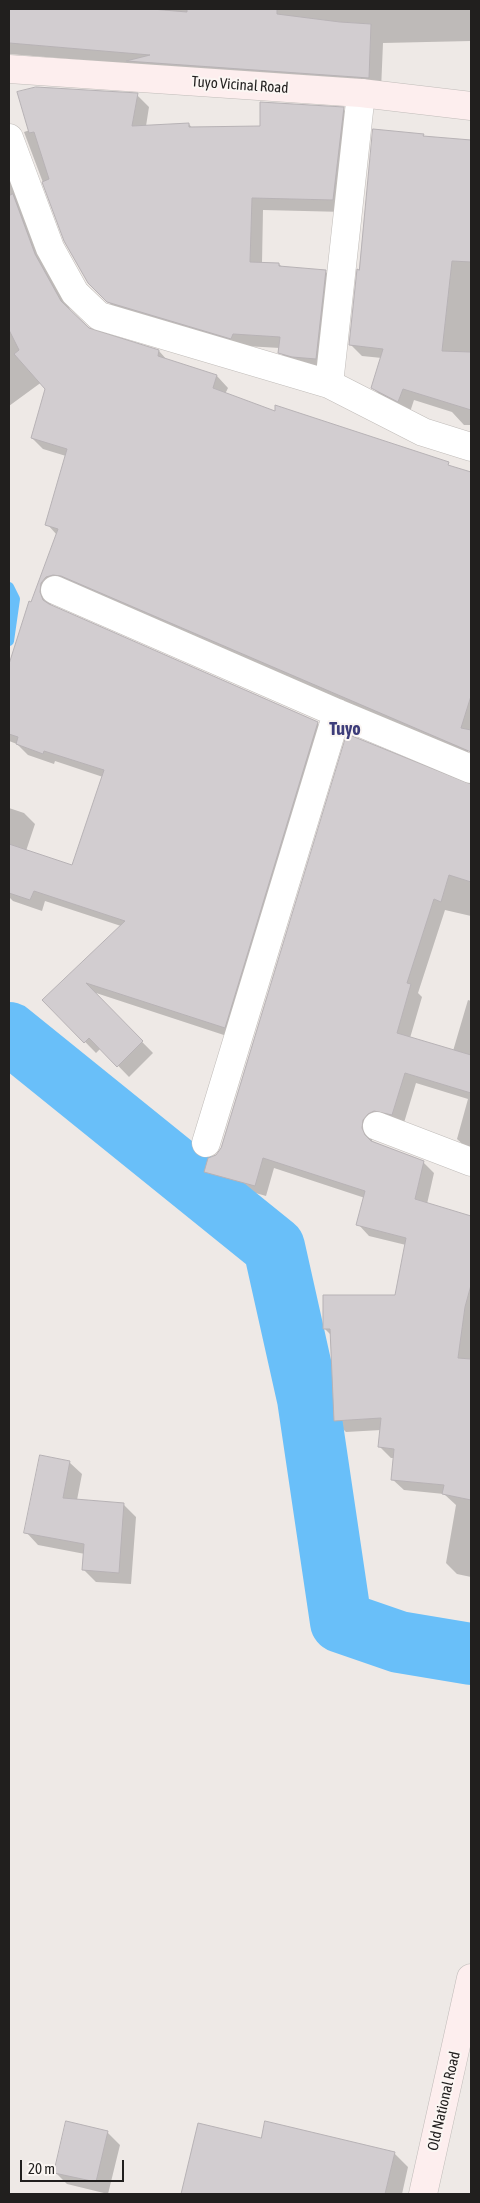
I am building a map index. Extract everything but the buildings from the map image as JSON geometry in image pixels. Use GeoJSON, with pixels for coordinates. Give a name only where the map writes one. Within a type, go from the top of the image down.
{"type":"FeatureCollection","features":[{"type":"Feature","properties":{"kind":"street","name":"Tuyo Vicinal Road"},"geometry":{"type":"LineString","coordinates":[[9,69],[361,93],[471,106]]}},
{"type":"Feature","properties":{"kind":"street"},"geometry":{"type":"LineString","coordinates":[[329,384],[361,93]]}},
{"type":"Feature","properties":{"kind":"street"},"geometry":{"type":"LineString","coordinates":[[9,138],[50,248],[75,293],[99,316],[329,384],[424,432],[471,447]]}},
{"type":"Feature","properties":{"kind":"street"},"geometry":{"type":"LineString","coordinates":[[55,590],[337,713],[471,768]]}},
{"type":"Feature","properties":{"kind":"street"},"geometry":{"type":"LineString","coordinates":[[206,1143],[337,713]]}},
{"type":"Feature","properties":{"kind":"street"},"geometry":{"type":"LineString","coordinates":[[377,1126],[471,1162]]}},
{"type":"Feature","properties":{"kind":"street","name":"Old National Road"},"geometry":{"type":"LineString","coordinates":[[423,2194],[471,1978]]}},
{"type":"Feature","properties":{"kind":"waterway"},"geometry":{"type":"LineString","coordinates":[[9,587],[15,599],[9,641]]}},
{"type":"Feature","properties":{"kind":"waterway"},"geometry":{"type":"LineString","coordinates":[[9,1033],[274,1247],[308,1399],[341,1622],[399,1642],[471,1654]]}},
{"type":"Feature","properties":{"kind":"district","name":"Tuyo"},"geometry":{"type":"Point","coordinates":[345,729]}}]}
